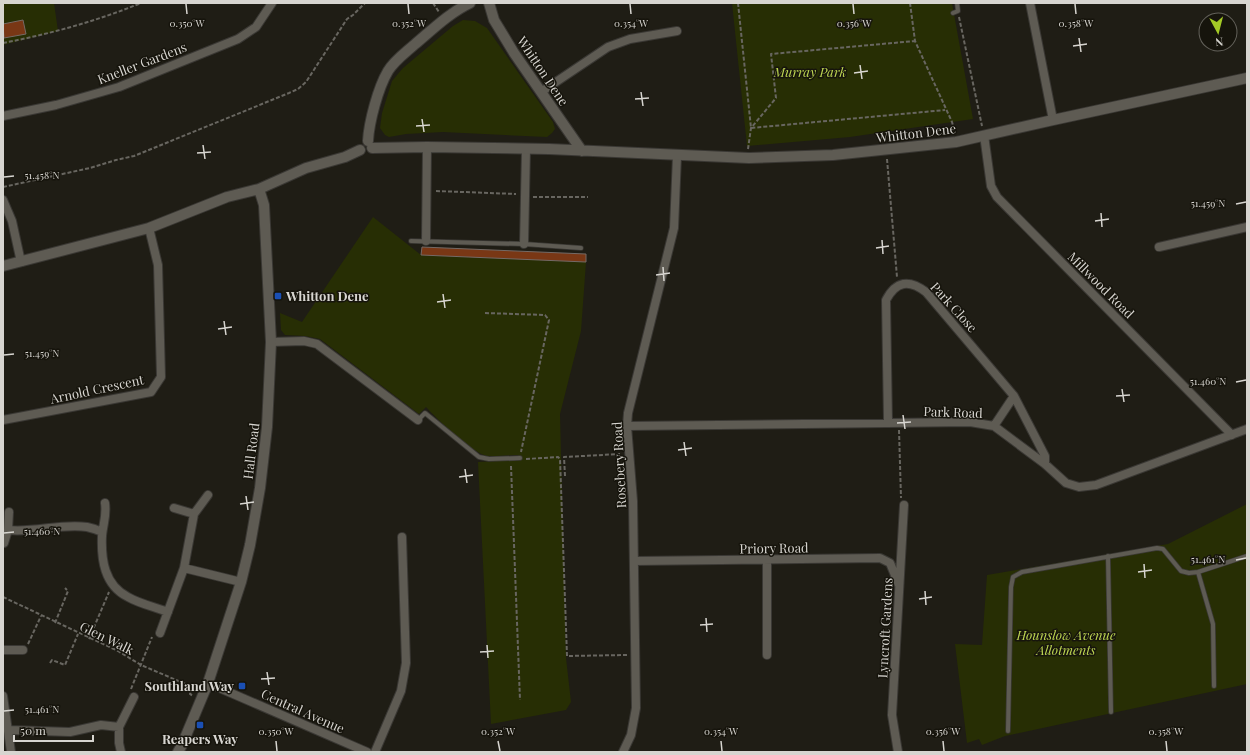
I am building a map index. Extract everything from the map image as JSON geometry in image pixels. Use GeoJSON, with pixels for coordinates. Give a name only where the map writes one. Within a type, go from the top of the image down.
{"type":"FeatureCollection","features":[{"type":"Feature","properties":{"kind":"street","name":"Kneller Gardens"},"geometry":{"type":"LineString","coordinates":[[3,116],[56,105],[119,87],[238,39],[256,27],[272,3]]}},
{"type":"Feature","properties":{"kind":"street"},"geometry":{"type":"LineString","coordinates":[[3,266],[148,228],[227,198],[258,190],[306,168],[345,157],[360,150],[360,144],[363,141],[370,144],[369,127],[381,87],[388,71],[397,60],[449,15],[470,3]]}},
{"type":"Feature","properties":{"kind":"street","name":"Whitton Dene"},"geometry":{"type":"LineString","coordinates":[[490,3],[494,20],[582,151]]}},
{"type":"Feature","properties":{"kind":"street"},"geometry":{"type":"LineString","coordinates":[[1030,3],[1053,120]]}},
{"type":"Feature","properties":{"kind":"street"},"geometry":{"type":"LineString","coordinates":[[541,92],[608,47],[630,39],[677,31]]}},
{"type":"Feature","properties":{"kind":"street","name":"Whitton Dene"},"geometry":{"type":"LineString","coordinates":[[370,144],[749,158],[834,155],[956,142],[1247,78]]}},
{"type":"Feature","properties":{"kind":"street","name":"Millwood Road"},"geometry":{"type":"LineString","coordinates":[[984,135],[991,186],[997,197],[1232,435]]}},
{"type":"Feature","properties":{"kind":"street"},"geometry":{"type":"LineString","coordinates":[[426,242],[427,147]]}},
{"type":"Feature","properties":{"kind":"street"},"geometry":{"type":"LineString","coordinates":[[524,244],[526,149]]}},
{"type":"Feature","properties":{"kind":"street","name":"Rosebery Road"},"geometry":{"type":"LineString","coordinates":[[623,752],[631,734],[636,708],[633,501],[627,426],[628,413],[674,228],[677,156]]}},
{"type":"Feature","properties":{"kind":"street","name":"Hall Road"},"geometry":{"type":"LineString","coordinates":[[178,752],[206,688],[241,582],[250,545],[260,488],[267,427],[271,342],[264,205],[258,190]]}},
{"type":"Feature","properties":{"kind":"street"},"geometry":{"type":"LineString","coordinates":[[3,200],[12,221],[21,262]]}},
{"type":"Feature","properties":{"kind":"street"},"geometry":{"type":"LineString","coordinates":[[1160,247],[1247,227]]}},
{"type":"Feature","properties":{"kind":"street","name":"Arnold Crescent"},"geometry":{"type":"LineString","coordinates":[[3,420],[150,392],[160,377],[158,265],[148,228]]}},
{"type":"Feature","properties":{"kind":"street","name":"Park Close"},"geometry":{"type":"LineString","coordinates":[[898,286],[909,284],[918,286],[926,292],[1014,396],[1045,456],[1045,464]]}},
{"type":"Feature","properties":{"kind":"street"},"geometry":{"type":"LineString","coordinates":[[888,422],[886,300],[892,290],[898,286]]}},
{"type":"Feature","properties":{"kind":"street"},"geometry":{"type":"LineString","coordinates":[[271,342],[304,341],[317,344],[418,420]]}},
{"type":"Feature","properties":{"kind":"street"},"geometry":{"type":"LineString","coordinates":[[994,426],[1014,396]]}},
{"type":"Feature","properties":{"kind":"street","name":"Park Road"},"geometry":{"type":"LineString","coordinates":[[627,426],[970,422],[994,426],[1045,464],[1066,483],[1079,487],[1096,486],[1247,429]]}},
{"type":"Feature","properties":{"kind":"street"},"geometry":{"type":"LineString","coordinates":[[160,633],[184,568],[194,514],[208,495]]}},
{"type":"Feature","properties":{"kind":"street"},"geometry":{"type":"LineString","coordinates":[[105,503],[106,517],[102,532],[102,558],[112,584],[127,597],[168,612]]}},
{"type":"Feature","properties":{"kind":"street","name":"Lyncroft Gardens"},"geometry":{"type":"LineString","coordinates":[[898,752],[892,715],[904,504]]}},
{"type":"Feature","properties":{"kind":"street"},"geometry":{"type":"LineString","coordinates":[[174,508],[194,514]]}},
{"type":"Feature","properties":{"kind":"street"},"geometry":{"type":"LineString","coordinates":[[4,543],[8,530],[9,512]]}},
{"type":"Feature","properties":{"kind":"street"},"geometry":{"type":"LineString","coordinates":[[8,530],[22,531],[67,526],[89,527],[102,532]]}},
{"type":"Feature","properties":{"kind":"street"},"geometry":{"type":"LineString","coordinates":[[375,752],[401,691],[406,663],[402,537]]}},
{"type":"Feature","properties":{"kind":"street","name":"Priory Road"},"geometry":{"type":"LineString","coordinates":[[634,561],[880,558],[890,563],[899,585]]}},
{"type":"Feature","properties":{"kind":"street"},"geometry":{"type":"LineString","coordinates":[[767,560],[767,655]]}},
{"type":"Feature","properties":{"kind":"street"},"geometry":{"type":"LineString","coordinates":[[184,568],[241,582]]}},
{"type":"Feature","properties":{"kind":"street"},"geometry":{"type":"LineString","coordinates":[[3,650],[23,650]]}},
{"type":"Feature","properties":{"kind":"street","name":"Central Avenue"},"geometry":{"type":"LineString","coordinates":[[206,688],[367,752]]}},
{"type":"Feature","properties":{"kind":"street"},"geometry":{"type":"LineString","coordinates":[[3,696],[11,752]]}},
{"type":"Feature","properties":{"kind":"street"},"geometry":{"type":"LineString","coordinates":[[121,752],[119,743],[119,727],[134,697]]}},
{"type":"Feature","properties":{"kind":"street"},"geometry":{"type":"LineString","coordinates":[[9,730],[70,732],[101,725],[119,727]]}},
{"type":"Feature","properties":{"kind":"lane"},"geometry":{"type":"LineString","coordinates":[[953,13],[958,12],[957,3]]}},
{"type":"Feature","properties":{"kind":"lane"},"geometry":{"type":"LineString","coordinates":[[411,241],[524,244],[581,248]]}},
{"type":"Feature","properties":{"kind":"lane"},"geometry":{"type":"LineString","coordinates":[[418,420],[425,413],[479,457],[489,459],[520,457]]}},
{"type":"Feature","properties":{"kind":"lane"},"geometry":{"type":"LineString","coordinates":[[1008,731],[1011,587],[1013,577],[1022,572],[1157,548],[1163,549],[1181,571],[1189,573],[1198,572],[1247,556]]}},
{"type":"Feature","properties":{"kind":"lane"},"geometry":{"type":"LineString","coordinates":[[1108,556],[1111,712]]}},
{"type":"Feature","properties":{"kind":"lane"},"geometry":{"type":"LineString","coordinates":[[1198,572],[1213,624],[1214,686]]}},
{"type":"Feature","properties":{"kind":"path"},"geometry":{"type":"LineString","coordinates":[[3,43],[28,38],[94,20],[141,3]]}},
{"type":"Feature","properties":{"kind":"path"},"geometry":{"type":"LineString","coordinates":[[3,187],[90,168],[134,156],[298,89],[306,82],[347,19],[365,3]]}},
{"type":"Feature","properties":{"kind":"path"},"geometry":{"type":"LineString","coordinates":[[738,3],[751,128],[748,146],[749,158]]}},
{"type":"Feature","properties":{"kind":"path"},"geometry":{"type":"LineString","coordinates":[[910,3],[915,41],[954,130],[956,142]]}},
{"type":"Feature","properties":{"kind":"path"},"geometry":{"type":"LineString","coordinates":[[958,12],[984,135]]}},
{"type":"Feature","properties":{"kind":"path"},"geometry":{"type":"LineString","coordinates":[[751,128],[776,98],[771,54],[915,41]]}},
{"type":"Feature","properties":{"kind":"path"},"geometry":{"type":"LineString","coordinates":[[751,128],[945,110]]}},
{"type":"Feature","properties":{"kind":"path"},"geometry":{"type":"LineString","coordinates":[[886,149],[898,286]]}},
{"type":"Feature","properties":{"kind":"path"},"geometry":{"type":"LineString","coordinates":[[427,191],[588,196]]}},
{"type":"Feature","properties":{"kind":"path"},"geometry":{"type":"LineString","coordinates":[[485,314],[544,315],[549,320],[520,457],[558,457],[560,460],[567,656],[636,654]]}},
{"type":"Feature","properties":{"kind":"path"},"geometry":{"type":"LineString","coordinates":[[899,422],[900,495],[904,504]]}},
{"type":"Feature","properties":{"kind":"path"},"geometry":{"type":"LineString","coordinates":[[565,476],[564,457],[629,453]]}},
{"type":"Feature","properties":{"kind":"path"},"geometry":{"type":"LineString","coordinates":[[511,470],[520,700]]}},
{"type":"Feature","properties":{"kind":"path"},"geometry":{"type":"LineString","coordinates":[[89,639],[112,584]]}},
{"type":"Feature","properties":{"kind":"path"},"geometry":{"type":"LineString","coordinates":[[55,623],[68,591],[65,588]]}},
{"type":"Feature","properties":{"kind":"path","name":"Glen Walk"},"geometry":{"type":"LineString","coordinates":[[3,597],[78,634],[118,651],[141,665],[206,688]]}},
{"type":"Feature","properties":{"kind":"path"},"geometry":{"type":"LineString","coordinates":[[23,650],[28,644],[41,616]]}},
{"type":"Feature","properties":{"kind":"path"},"geometry":{"type":"LineString","coordinates":[[134,697],[130,691],[154,631],[160,633]]}},
{"type":"Feature","properties":{"kind":"path"},"geometry":{"type":"LineString","coordinates":[[50,663],[52,660],[65,665],[78,634]]}},
{"type":"Feature","properties":{"kind":"green space"},"geometry":{"type":"Polygon","coordinates":[[[3,3],[54,3],[58,31],[3,45],[3,3]]]}},
{"type":"Feature","properties":{"kind":"green space","name":"Murray Park"},"geometry":{"type":"Polygon","coordinates":[[[732,3],[952,3],[973,119],[850,137],[747,146],[732,3]]]}},
{"type":"Feature","properties":{"kind":"green space"},"geometry":{"type":"Polygon","coordinates":[[[463,20],[475,21],[487,28],[553,122],[555,129],[547,137],[443,132],[406,134],[389,137],[385,135],[380,128],[382,113],[392,81],[403,68],[453,26],[463,20]]]}},
{"type":"Feature","properties":{"kind":"green space"},"geometry":{"type":"Polygon","coordinates":[[[373,217],[421,255],[586,262],[581,331],[560,414],[566,658],[571,702],[566,710],[491,724],[478,462],[517,460],[518,455],[487,456],[480,453],[464,442],[426,407],[419,414],[320,339],[305,336],[285,335],[281,330],[280,313],[302,322],[373,217]]]}},
{"type":"Feature","properties":{"kind":"green space","name":"Hounslow Avenue Allotments"},"geometry":{"type":"Polygon","coordinates":[[[1247,504],[1247,684],[1005,736],[982,745],[979,739],[967,743],[955,644],[982,645],[987,575],[1168,544],[1247,504]]]}},
{"type":"Feature","properties":{"kind":"building"},"geometry":{"type":"Polygon","coordinates":[[[23,20],[26,34],[4,38],[3,24],[23,20]]]}},
{"type":"Feature","properties":{"kind":"building"},"geometry":{"type":"Polygon","coordinates":[[[422,247],[586,254],[586,262],[421,255],[422,247]]]}},
{"type":"Feature","properties":{"kind":"place","name":"Whitton Dene"},"geometry":{"type":"Point","coordinates":[278,296]}},
{"type":"Feature","properties":{"kind":"place","name":"Southland Way"},"geometry":{"type":"Point","coordinates":[242,686]}},
{"type":"Feature","properties":{"kind":"place","name":"Reapers Way"},"geometry":{"type":"Point","coordinates":[200,725]}}]}
